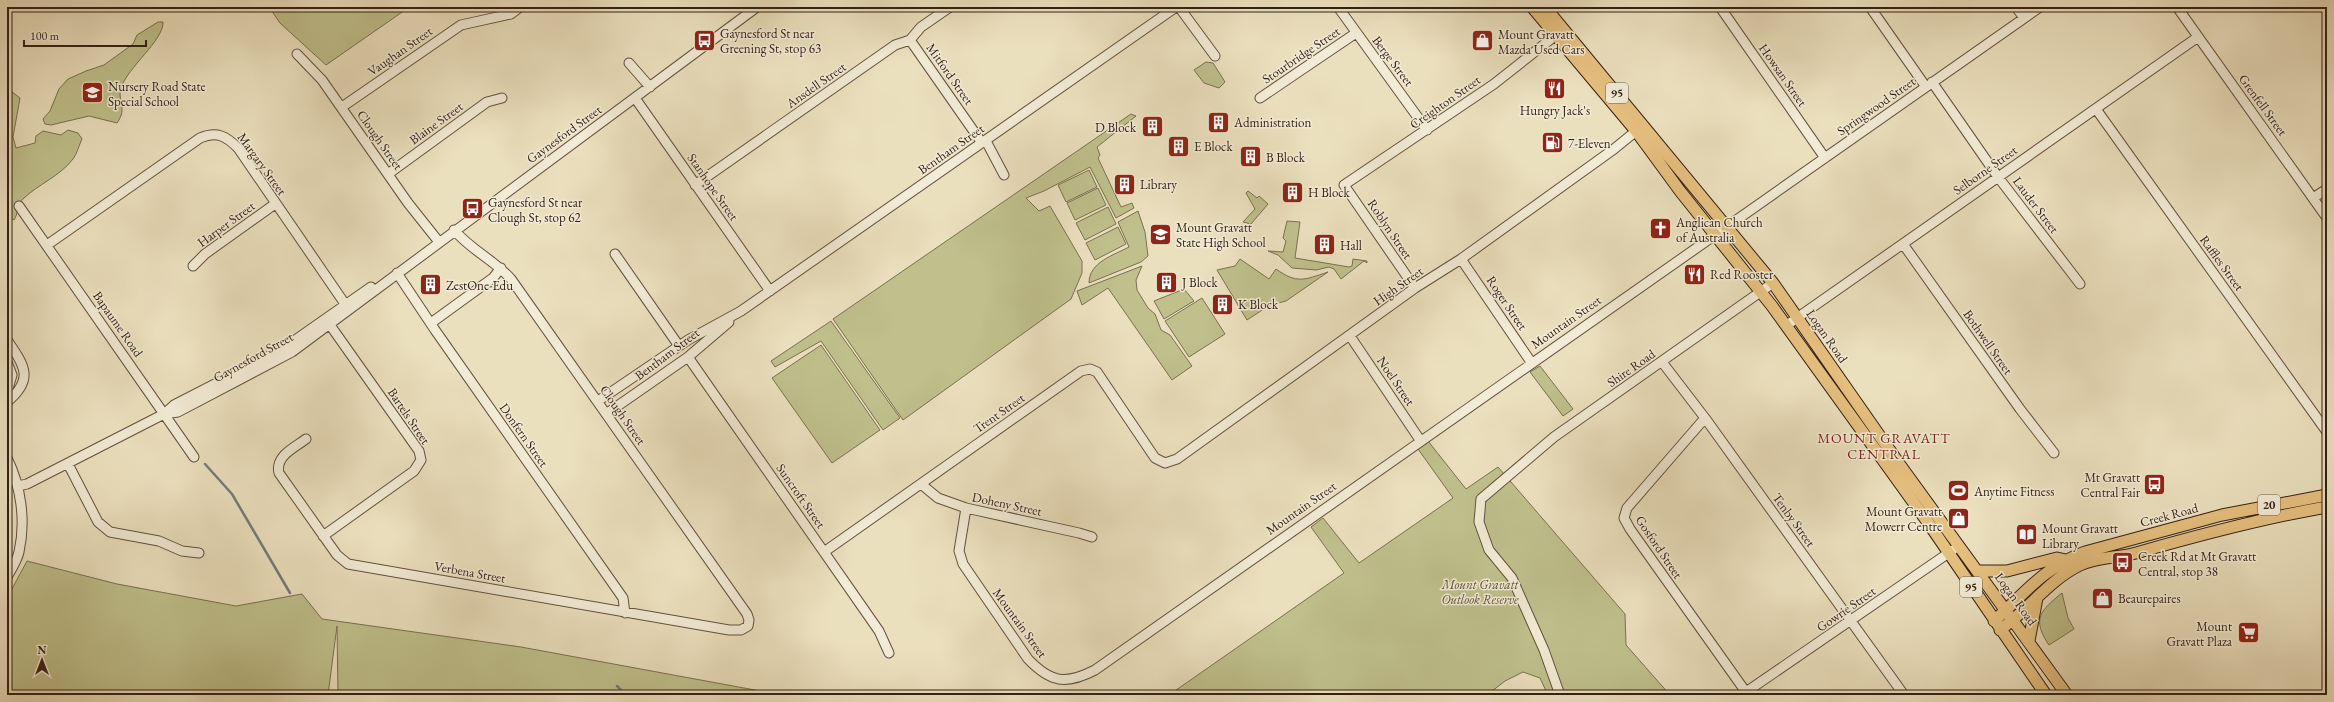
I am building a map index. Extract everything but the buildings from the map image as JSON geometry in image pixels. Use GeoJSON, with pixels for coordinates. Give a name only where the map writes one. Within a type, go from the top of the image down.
{"type":"FeatureCollection","features":[{"type":"Feature","properties":{"kind":"main road","name":"Logan Road"},"geometry":{"type":"LineString","coordinates":[[1532,7],[1556,36],[1640,128],[1726,226],[1773,283],[1900,465],[2007,609],[2067,695]]}},
{"type":"Feature","properties":{"kind":"main road","name":"Logan Road"},"geometry":{"type":"LineString","coordinates":[[1545,7],[1640,128],[1714,234],[1787,325],[1949,553],[2046,695]]}},
{"type":"Feature","properties":{"kind":"main road","name":"Creek Road"},"geometry":{"type":"LineString","coordinates":[[1997,625],[2007,609],[2039,577],[2067,560],[2096,549],[2222,515],[2327,495]]}},
{"type":"Feature","properties":{"kind":"main road","name":"Creek Road"},"geometry":{"type":"LineString","coordinates":[[1997,625],[2014,619],[2061,576],[2088,562],[2124,556],[2253,521],[2327,507]]}},
{"type":"Feature","properties":{"kind":"main road"},"geometry":{"type":"LineString","coordinates":[[1978,571],[2007,570],[2057,558],[2067,560]]}},
{"type":"Feature","properties":{"kind":"main road"},"geometry":{"type":"LineString","coordinates":[[2029,641],[2037,598]]}},
{"type":"Feature","properties":{"kind":"street","name":"Vaughan Street"},"geometry":{"type":"LineString","coordinates":[[342,107],[461,25],[511,14],[520,7]]}},
{"type":"Feature","properties":{"kind":"street","name":"Gaynesford Street"},"geometry":{"type":"LineString","coordinates":[[18,486],[28,484],[68,464],[164,414],[174,406],[281,350],[345,304],[397,273],[650,87],[747,10],[758,7]]}},
{"type":"Feature","properties":{"kind":"street","name":"Ansdell Street"},"geometry":{"type":"LineString","coordinates":[[695,185],[895,45],[910,40],[921,27],[950,7]]}},
{"type":"Feature","properties":{"kind":"street","name":"Bentham Street"},"geometry":{"type":"LineString","coordinates":[[598,401],[679,346],[740,311],[770,291],[1176,7]]}},
{"type":"Feature","properties":{"kind":"street"},"geometry":{"type":"LineString","coordinates":[[1179,7],[1215,56]]}},
{"type":"Feature","properties":{"kind":"street","name":"Berge Street"},"geometry":{"type":"LineString","coordinates":[[1338,7],[1427,130]]}},
{"type":"Feature","properties":{"kind":"street","name":"Howsan Street"},"geometry":{"type":"LineString","coordinates":[[1720,7],[1825,158]]}},
{"type":"Feature","properties":{"kind":"street","name":"Lauder Street"},"geometry":{"type":"LineString","coordinates":[[1870,7],[2080,284]]}},
{"type":"Feature","properties":{"kind":"street"},"geometry":{"type":"LineString","coordinates":[[2016,7],[2024,18]]}},
{"type":"Feature","properties":{"kind":"street","name":"Springwood Street"},"geometry":{"type":"LineString","coordinates":[[1726,226],[2040,7]]}},
{"type":"Feature","properties":{"kind":"street","name":"Grenfell Street"},"geometry":{"type":"LineString","coordinates":[[2177,7],[2327,218]]}},
{"type":"Feature","properties":{"kind":"street","name":"Stourbridge Street"},"geometry":{"type":"LineString","coordinates":[[1260,98],[1356,33]]}},
{"type":"Feature","properties":{"kind":"street","name":"Creighton Street"},"geometry":{"type":"LineString","coordinates":[[1344,185],[1494,84],[1556,36]]}},
{"type":"Feature","properties":{"kind":"street","name":"Selborne Street"},"geometry":{"type":"LineString","coordinates":[[1787,325],[2198,37]]}},
{"type":"Feature","properties":{"kind":"street","name":"Mitford Street"},"geometry":{"type":"LineString","coordinates":[[910,40],[984,142],[1004,175]]}},
{"type":"Feature","properties":{"kind":"street","name":"Clough Street"},"geometry":{"type":"LineString","coordinates":[[297,54],[317,74],[342,107],[408,203],[439,242]]}},
{"type":"Feature","properties":{"kind":"street"},"geometry":{"type":"LineString","coordinates":[[629,63],[650,87]]}},
{"type":"Feature","properties":{"kind":"street","name":"Blaine Street"},"geometry":{"type":"LineString","coordinates":[[388,174],[487,102],[502,98]]}},
{"type":"Feature","properties":{"kind":"street","name":"Stanhope Street"},"geometry":{"type":"LineString","coordinates":[[635,98],[770,291]]}},
{"type":"Feature","properties":{"kind":"street","name":"Raffles Street"},"geometry":{"type":"LineString","coordinates":[[2096,109],[2327,432]]}},
{"type":"Feature","properties":{"kind":"street","name":"High Street"},"geometry":{"type":"LineString","coordinates":[[1165,463],[1177,459],[1415,288],[1461,259],[1614,150],[1640,128]]}},
{"type":"Feature","properties":{"kind":"street","name":"Margary Street"},"geometry":{"type":"LineString","coordinates":[[47,245],[200,138],[210,134],[227,137],[238,148],[345,304]]}},
{"type":"Feature","properties":{"kind":"street","name":"Roblyn Street"},"geometry":{"type":"LineString","coordinates":[[1344,185],[1415,288]]}},
{"type":"Feature","properties":{"kind":"street"},"geometry":{"type":"LineString","coordinates":[[2313,198],[2327,189]]}},
{"type":"Feature","properties":{"kind":"street","name":"Harper Street"},"geometry":{"type":"LineString","coordinates":[[193,266],[204,254],[275,204]]}},
{"type":"Feature","properties":{"kind":"street","name":"Bapaume Road"},"geometry":{"type":"LineString","coordinates":[[19,206],[194,456]]}},
{"type":"Feature","properties":{"kind":"street","name":"Mountain Street"},"geometry":{"type":"LineString","coordinates":[[966,508],[959,551],[963,564],[1032,664],[1040,672],[1057,680],[1078,679],[1095,670],[1726,226]]}},
{"type":"Feature","properties":{"kind":"street","name":"Clough Street"},"geometry":{"type":"LineString","coordinates":[[454,230],[470,247],[501,268],[511,279],[747,614],[749,623],[746,628]]}},
{"type":"Feature","properties":{"kind":"street","name":"Bothwell Street"},"geometry":{"type":"LineString","coordinates":[[1903,244],[2020,409],[2054,453]]}},
{"type":"Feature","properties":{"kind":"street"},"geometry":{"type":"LineString","coordinates":[[615,254],[679,346]]}},
{"type":"Feature","properties":{"kind":"street","name":"Roger Street"},"geometry":{"type":"LineString","coordinates":[[1461,259],[1532,362]]}},
{"type":"Feature","properties":{"kind":"street"},"geometry":{"type":"LineString","coordinates":[[431,323],[493,278],[501,268]]}},
{"type":"Feature","properties":{"kind":"street","name":"Donfern Street"},"geometry":{"type":"LineString","coordinates":[[397,273],[623,598],[625,613]]}},
{"type":"Feature","properties":{"kind":"street","name":"Gaynesford Street"},"geometry":{"type":"LineString","coordinates":[[164,414],[178,412],[277,361],[330,325],[385,281]]}},
{"type":"Feature","properties":{"kind":"street","name":"Shire Road"},"geometry":{"type":"LineString","coordinates":[[1560,695],[1544,650],[1512,578],[1489,550],[1479,522],[1481,499],[1506,476],[1554,437],[1773,283]]}},
{"type":"Feature","properties":{"kind":"street","name":"Bentham Street"},"geometry":{"type":"LineString","coordinates":[[606,414],[688,357],[740,311]]}},
{"type":"Feature","properties":{"kind":"street","name":"Bartels Street"},"geometry":{"type":"LineString","coordinates":[[323,536],[414,471],[421,460],[419,451],[330,325]]}},
{"type":"Feature","properties":{"kind":"street","name":"Noel Street"},"geometry":{"type":"LineString","coordinates":[[1350,336],[1420,440]]}},
{"type":"Feature","properties":{"kind":"street"},"geometry":{"type":"LineString","coordinates":[[7,340],[21,360],[25,371],[19,391],[7,402]]}},
{"type":"Feature","properties":{"kind":"street","name":"Suncroft Street"},"geometry":{"type":"LineString","coordinates":[[688,357],[879,632],[889,653]]}},
{"type":"Feature","properties":{"kind":"street"},"geometry":{"type":"LineString","coordinates":[[7,362],[12,377],[7,392]]}},
{"type":"Feature","properties":{"kind":"street","name":"Tenby Street"},"geometry":{"type":"LineString","coordinates":[[1662,362],[1705,418],[1904,695]]}},
{"type":"Feature","properties":{"kind":"street","name":"Trent Street"},"geometry":{"type":"LineString","coordinates":[[824,552],[1081,371],[1090,369],[1098,372],[1155,458],[1165,463]]}},
{"type":"Feature","properties":{"kind":"street","name":"Gosford Street"},"geometry":{"type":"LineString","coordinates":[[1705,418],[1627,508],[1624,518],[1630,529],[1747,693]]}},
{"type":"Feature","properties":{"kind":"street","name":"Verbena Street"},"geometry":{"type":"LineString","coordinates":[[306,439],[282,457],[279,463],[279,471],[323,536],[339,557],[348,564],[729,630],[746,628]]}},
{"type":"Feature","properties":{"kind":"street"},"geometry":{"type":"LineString","coordinates":[[7,458],[18,486],[21,538],[19,554],[7,577]]}},
{"type":"Feature","properties":{"kind":"street"},"geometry":{"type":"LineString","coordinates":[[68,464],[98,522],[105,529],[112,532],[159,541],[182,551],[199,553]]}},
{"type":"Feature","properties":{"kind":"street","name":"Doheny Street"},"geometry":{"type":"LineString","coordinates":[[921,484],[938,498],[966,508],[1079,532],[1092,537]]}},
{"type":"Feature","properties":{"kind":"street","name":"Gowrie Street"},"geometry":{"type":"LineString","coordinates":[[1747,693],[1960,546]]}},
{"type":"Feature","properties":{"kind":"green space"},"geometry":{"type":"Polygon","coordinates":[[[269,7],[408,8],[326,65],[280,23],[269,7]]]}},
{"type":"Feature","properties":{"kind":"green space"},"geometry":{"type":"Polygon","coordinates":[[[158,22],[163,22],[162,29],[158,37],[130,72],[121,88],[120,97],[122,113],[117,123],[89,116],[51,125],[45,124],[43,119],[50,111],[59,89],[68,79],[104,65],[133,44],[137,35],[158,22]]]}},
{"type":"Feature","properties":{"kind":"green space"},"geometry":{"type":"Polygon","coordinates":[[[1206,62],[1213,63],[1225,82],[1219,88],[1204,83],[1194,70],[1206,62]]]}},
{"type":"Feature","properties":{"kind":"green space"},"geometry":{"type":"Polygon","coordinates":[[[7,88],[20,98],[13,137],[16,148],[35,143],[36,136],[43,131],[61,135],[68,130],[78,133],[82,139],[77,152],[68,165],[22,200],[14,220],[7,215],[7,88]]]}},
{"type":"Feature","properties":{"kind":"green space"},"geometry":{"type":"Polygon","coordinates":[[[1131,114],[1136,116],[1097,147],[1100,155],[1098,158],[1121,207],[1132,203],[1134,208],[1116,218],[1090,167],[1044,191],[1026,198],[1039,211],[1050,206],[1082,261],[1082,273],[1071,299],[903,420],[833,319],[1131,114]]]}},
{"type":"Feature","properties":{"kind":"green space"},"geometry":{"type":"Polygon","coordinates":[[[1089,170],[1097,187],[1066,202],[1058,185],[1089,170]]]}},
{"type":"Feature","properties":{"kind":"green space"},"geometry":{"type":"Polygon","coordinates":[[[1098,188],[1106,205],[1075,220],[1067,203],[1098,188]]]}},
{"type":"Feature","properties":{"kind":"green space"},"geometry":{"type":"Polygon","coordinates":[[[1248,191],[1257,198],[1259,196],[1268,204],[1251,224],[1243,222],[1255,209],[1246,193],[1248,191]]]}},
{"type":"Feature","properties":{"kind":"green space"},"geometry":{"type":"Polygon","coordinates":[[[1108,207],[1116,224],[1085,240],[1076,223],[1108,207]]]}},
{"type":"Feature","properties":{"kind":"green space"},"geometry":{"type":"Polygon","coordinates":[[[1138,211],[1145,232],[1148,256],[1141,262],[1089,283],[1090,276],[1098,264],[1110,256],[1129,247],[1118,222],[1138,211]]]}},
{"type":"Feature","properties":{"kind":"green space"},"geometry":{"type":"Polygon","coordinates":[[[1287,221],[1300,222],[1295,258],[1349,267],[1352,266],[1353,259],[1367,261],[1367,263],[1364,261],[1341,279],[1334,269],[1329,267],[1316,270],[1292,268],[1278,255],[1268,251],[1283,252],[1286,241],[1283,238],[1287,221]]]}},
{"type":"Feature","properties":{"kind":"green space"},"geometry":{"type":"Polygon","coordinates":[[[1118,227],[1126,244],[1095,260],[1086,243],[1118,227]]]}},
{"type":"Feature","properties":{"kind":"green space"},"geometry":{"type":"Polygon","coordinates":[[[1240,259],[1269,279],[1276,269],[1295,279],[1307,279],[1328,272],[1286,301],[1270,305],[1247,320],[1217,270],[1235,266],[1240,259]]]}},
{"type":"Feature","properties":{"kind":"green space"},"geometry":{"type":"Polygon","coordinates":[[[1142,266],[1136,280],[1137,290],[1148,308],[1155,314],[1161,330],[1170,335],[1192,366],[1172,380],[1108,288],[1082,305],[1077,291],[1142,266]]]}},
{"type":"Feature","properties":{"kind":"green space"},"geometry":{"type":"Polygon","coordinates":[[[1184,289],[1194,301],[1164,319],[1154,301],[1184,289]]]}},
{"type":"Feature","properties":{"kind":"green space"},"geometry":{"type":"Polygon","coordinates":[[[1202,298],[1225,334],[1189,357],[1165,321],[1202,298]]]}},
{"type":"Feature","properties":{"kind":"green space"},"geometry":{"type":"Polygon","coordinates":[[[831,321],[900,418],[883,430],[821,341],[775,367],[771,361],[831,321]]]}},
{"type":"Feature","properties":{"kind":"green space"},"geometry":{"type":"Polygon","coordinates":[[[821,345],[880,430],[832,463],[772,378],[821,345]]]}},
{"type":"Feature","properties":{"kind":"green space"},"geometry":{"type":"Polygon","coordinates":[[[1540,366],[1573,409],[1563,416],[1530,372],[1540,366]]]}},
{"type":"Feature","properties":{"kind":"green space","name":"Mount Gravatt Outlook Reserve"},"geometry":{"type":"Polygon","coordinates":[[[1428,441],[1466,489],[1498,467],[1625,614],[1626,645],[1670,695],[1548,695],[1540,678],[1523,672],[1505,681],[1487,695],[1169,695],[1344,573],[1311,527],[1323,518],[1359,563],[1453,498],[1418,449],[1428,441]]]}},
{"type":"Feature","properties":{"kind":"green space"},"geometry":{"type":"Polygon","coordinates":[[[27,561],[117,584],[236,606],[302,594],[322,619],[521,647],[782,695],[338,695],[337,626],[328,695],[7,695],[7,598],[27,561]]]}},
{"type":"Feature","properties":{"kind":"green space"},"geometry":{"type":"Polygon","coordinates":[[[2062,593],[2068,618],[2074,629],[2049,645],[2040,628],[2041,616],[2044,610],[2062,593]]]}},
{"type":"Feature","properties":{"kind":"waterway"},"geometry":{"type":"LineString","coordinates":[[205,464],[232,494],[290,593]]}},
{"type":"Feature","properties":{"kind":"waterway"},"geometry":{"type":"LineString","coordinates":[[617,686],[626,695]]}},
{"type":"Feature","properties":{"kind":"place","name":"Gaynesford St near Greening St, stop 63"},"geometry":{"type":"Point","coordinates":[704,40]}},
{"type":"Feature","properties":{"kind":"place","name":"Mount Gravatt Mazda Used Cars"},"geometry":{"type":"Point","coordinates":[1482,41]}},
{"type":"Feature","properties":{"kind":"place","name":"Hungry Jack's"},"geometry":{"type":"Point","coordinates":[1555,88]}},
{"type":"Feature","properties":{"kind":"place","name":"Nursery Road State Special School"},"geometry":{"type":"Point","coordinates":[92,93]}},
{"type":"Feature","properties":{"kind":"place","name":"Administration"},"geometry":{"type":"Point","coordinates":[1219,122]}},
{"type":"Feature","properties":{"kind":"place","name":"D Block"},"geometry":{"type":"Point","coordinates":[1152,127]}},
{"type":"Feature","properties":{"kind":"place","name":"7-Eleven"},"geometry":{"type":"Point","coordinates":[1553,143]}},
{"type":"Feature","properties":{"kind":"place","name":"E Block"},"geometry":{"type":"Point","coordinates":[1178,146]}},
{"type":"Feature","properties":{"kind":"place","name":"B Block"},"geometry":{"type":"Point","coordinates":[1250,157]}},
{"type":"Feature","properties":{"kind":"place","name":"Library"},"geometry":{"type":"Point","coordinates":[1124,184]}},
{"type":"Feature","properties":{"kind":"place","name":"H Block"},"geometry":{"type":"Point","coordinates":[1293,192]}},
{"type":"Feature","properties":{"kind":"place","name":"Gaynesford St near Clough St, stop 62"},"geometry":{"type":"Point","coordinates":[473,209]}},
{"type":"Feature","properties":{"kind":"place","name":"Anglican Church of Australia"},"geometry":{"type":"Point","coordinates":[1660,229]}},
{"type":"Feature","properties":{"kind":"place","name":"Mount Gravatt State High School"},"geometry":{"type":"Point","coordinates":[1160,234]}},
{"type":"Feature","properties":{"kind":"place","name":"Hall"},"geometry":{"type":"Point","coordinates":[1325,245]}},
{"type":"Feature","properties":{"kind":"place","name":"Red Rooster"},"geometry":{"type":"Point","coordinates":[1695,274]}},
{"type":"Feature","properties":{"kind":"place","name":"J Block"},"geometry":{"type":"Point","coordinates":[1166,282]}},
{"type":"Feature","properties":{"kind":"place","name":"ZestOne-Edu"},"geometry":{"type":"Point","coordinates":[430,285]}},
{"type":"Feature","properties":{"kind":"place","name":"K Block"},"geometry":{"type":"Point","coordinates":[1223,304]}},
{"type":"Feature","properties":{"kind":"place","name":"Mt Gravatt Central Fair"},"geometry":{"type":"Point","coordinates":[2155,484]}},
{"type":"Feature","properties":{"kind":"place","name":"Anytime Fitness"},"geometry":{"type":"Point","coordinates":[1958,491]}},
{"type":"Feature","properties":{"kind":"place","name":"Mount Gravatt Mowerr Centre"},"geometry":{"type":"Point","coordinates":[1958,518]}},
{"type":"Feature","properties":{"kind":"place","name":"Mount Gravatt Library"},"geometry":{"type":"Point","coordinates":[2027,535]}},
{"type":"Feature","properties":{"kind":"place","name":"Creek Rd at Mt Gravatt Central, stop 38"},"geometry":{"type":"Point","coordinates":[2123,563]}},
{"type":"Feature","properties":{"kind":"place","name":"Beaurepaires"},"geometry":{"type":"Point","coordinates":[2103,598]}},
{"type":"Feature","properties":{"kind":"place","name":"Mount Gravatt Plaza"},"geometry":{"type":"Point","coordinates":[2248,633]}},
{"type":"Feature","properties":{"kind":"district","name":"MOUNT GRAVATT CENTRAL"},"geometry":{"type":"Point","coordinates":[1884,446]}}]}
